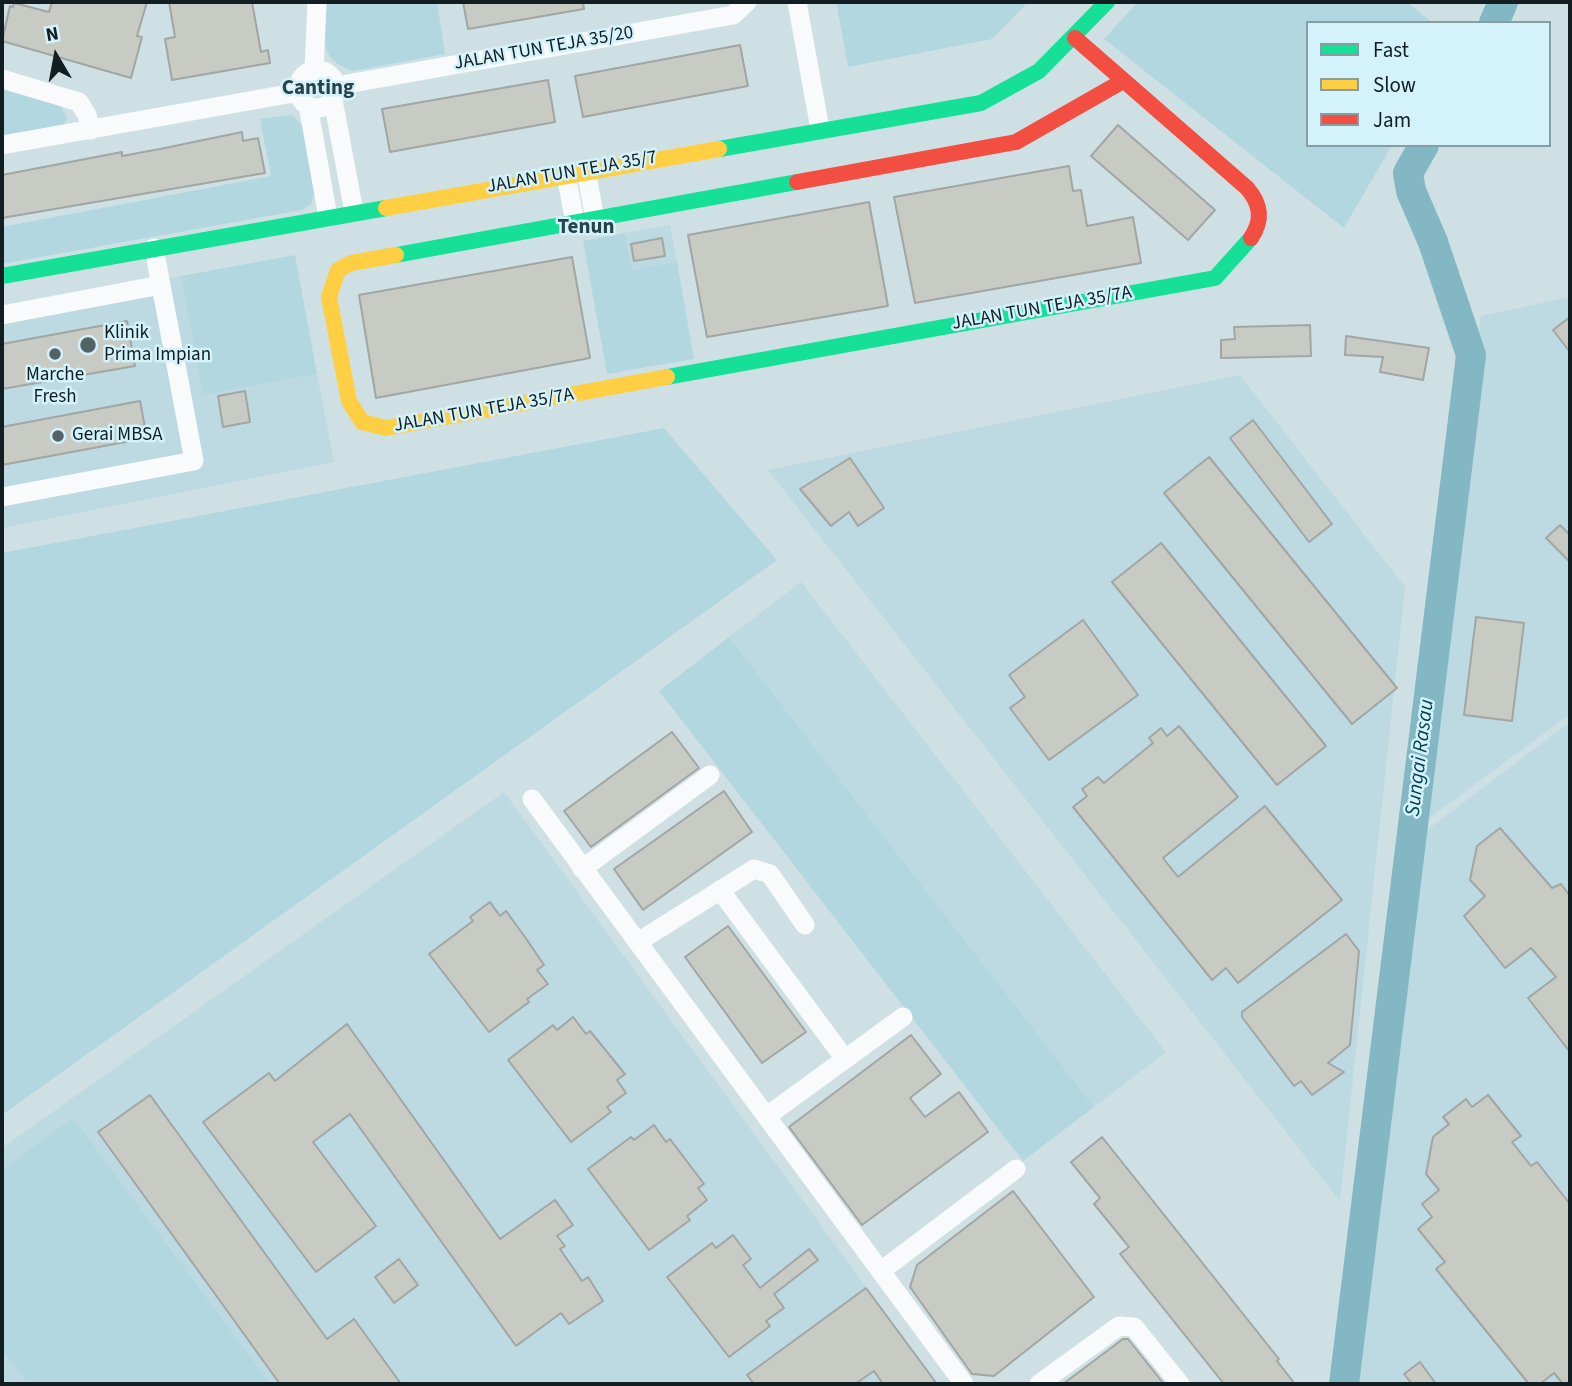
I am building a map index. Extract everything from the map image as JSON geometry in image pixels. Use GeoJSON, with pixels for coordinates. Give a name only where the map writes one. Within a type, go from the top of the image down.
{"type":"FeatureCollection","features":[{"type":"Feature","properties":{"kind":"street"},"geometry":{"type":"LineString","coordinates":[[314,71],[317,2]]}},
{"type":"Feature","properties":{"kind":"street","name":"JALAN TUN TEJA 35/20"},"geometry":{"type":"LineString","coordinates":[[334,93],[733,15],[747,2]]}},
{"type":"Feature","properties":{"kind":"street"},"geometry":{"type":"LineString","coordinates":[[797,2],[820,129]]}},
{"type":"Feature","properties":{"kind":"street","name":"JALAN TUN TEJA 35/7"},"geometry":{"type":"LineString","coordinates":[[2,276],[820,129],[981,103],[1040,71],[1107,2]]}},
{"type":"Feature","properties":{"kind":"street","name":"JALAN TUN TEJA 35/7A"},"geometry":{"type":"LineString","coordinates":[[1074,38],[1123,81],[1251,194],[1258,206],[1260,220],[1256,232],[1215,278],[386,428],[366,426],[356,416],[349,401],[329,297],[338,270],[351,263],[1016,142],[1123,81]]}},
{"type":"Feature","properties":{"kind":"street"},"geometry":{"type":"LineString","coordinates":[[328,217],[304,99],[302,78],[314,71],[328,74],[334,93],[354,212]]}},
{"type":"Feature","properties":{"kind":"street"},"geometry":{"type":"LineString","coordinates":[[2,79],[79,102],[88,115],[91,130]]}},
{"type":"Feature","properties":{"kind":"street"},"geometry":{"type":"LineString","coordinates":[[2,145],[304,99],[320,108],[334,93]]}},
{"type":"Feature","properties":{"kind":"street"},"geometry":{"type":"LineString","coordinates":[[586,171],[595,219]]}},
{"type":"Feature","properties":{"kind":"street"},"geometry":{"type":"LineString","coordinates":[[566,175],[575,223]]}},
{"type":"Feature","properties":{"kind":"street"},"geometry":{"type":"LineString","coordinates":[[2,497],[194,461],[154,248]]}},
{"type":"Feature","properties":{"kind":"street"},"geometry":{"type":"LineString","coordinates":[[2,315],[161,285]]}},
{"type":"Feature","properties":{"kind":"street"},"geometry":{"type":"LineString","coordinates":[[582,869],[710,775]]}},
{"type":"Feature","properties":{"kind":"street"},"geometry":{"type":"LineString","coordinates":[[532,799],[964,1384]]}},
{"type":"Feature","properties":{"kind":"street"},"geometry":{"type":"LineString","coordinates":[[638,942],[754,869],[762,869],[770,874],[805,925]]}},
{"type":"Feature","properties":{"kind":"street"},"geometry":{"type":"LineString","coordinates":[[720,890],[845,1059]]}},
{"type":"Feature","properties":{"kind":"street"},"geometry":{"type":"LineString","coordinates":[[767,1116],[903,1017]]}},
{"type":"Feature","properties":{"kind":"street"},"geometry":{"type":"LineString","coordinates":[[881,1271],[1016,1169]]}},
{"type":"Feature","properties":{"kind":"street"},"geometry":{"type":"LineString","coordinates":[[1039,1384],[1119,1326],[1134,1327],[1180,1384]]}},
{"type":"Feature","properties":{"kind":"shaded area"},"geometry":{"type":"Polygon","coordinates":[[[327,2],[437,2],[445,54],[353,71],[341,66],[333,60],[325,44],[327,2]]]}},
{"type":"Feature","properties":{"kind":"shaded area"},"geometry":{"type":"Polygon","coordinates":[[[836,2],[1028,2],[992,39],[848,67],[836,2]]]}},
{"type":"Feature","properties":{"kind":"shaded area"},"geometry":{"type":"Polygon","coordinates":[[[1138,2],[1407,2],[1431,21],[1306,21],[1306,147],[1391,147],[1344,228],[1104,39],[1138,2]]]}},
{"type":"Feature","properties":{"kind":"shaded area"},"geometry":{"type":"Polygon","coordinates":[[[2,86],[60,103],[67,119],[63,125],[2,136],[2,86]]]}},
{"type":"Feature","properties":{"kind":"shaded area"},"geometry":{"type":"Polygon","coordinates":[[[292,115],[303,126],[315,192],[311,204],[302,210],[2,264],[2,227],[271,176],[260,119],[292,115]]]}},
{"type":"Feature","properties":{"kind":"shaded area"},"geometry":{"type":"Polygon","coordinates":[[[670,225],[677,262],[632,271],[625,233],[670,225]]]}},
{"type":"Feature","properties":{"kind":"shaded area"},"geometry":{"type":"Polygon","coordinates":[[[625,233],[632,270],[677,262],[694,359],[607,374],[583,241],[625,233]]]}},
{"type":"Feature","properties":{"kind":"shaded area"},"geometry":{"type":"Polygon","coordinates":[[[295,255],[317,374],[203,395],[181,276],[295,255]]]}},
{"type":"Feature","properties":{"kind":"shaded area"},"geometry":{"type":"Polygon","coordinates":[[[181,276],[203,395],[317,374],[334,462],[2,528],[2,308],[181,276]]]}},
{"type":"Feature","properties":{"kind":"shaded area"},"geometry":{"type":"Polygon","coordinates":[[[1570,297],[1570,714],[1416,828],[1481,316],[1570,297]]]}},
{"type":"Feature","properties":{"kind":"shaded area"},"geometry":{"type":"Polygon","coordinates":[[[1240,375],[1405,587],[1340,1201],[768,470],[1240,375]]]}},
{"type":"Feature","properties":{"kind":"shaded area"},"geometry":{"type":"Polygon","coordinates":[[[664,428],[777,560],[2,1115],[2,553],[664,428]]]}},
{"type":"Feature","properties":{"kind":"shaded area"},"geometry":{"type":"Polygon","coordinates":[[[801,582],[1166,1052],[1094,1107],[729,637],[801,582]]]}},
{"type":"Feature","properties":{"kind":"shaded area"},"geometry":{"type":"Polygon","coordinates":[[[729,637],[1094,1107],[1023,1161],[659,691],[729,637]]]}},
{"type":"Feature","properties":{"kind":"shaded area"},"geometry":{"type":"Polygon","coordinates":[[[1570,722],[1570,1384],[1358,1384],[1426,831],[1570,722]]]}},
{"type":"Feature","properties":{"kind":"shaded area"},"geometry":{"type":"Polygon","coordinates":[[[504,792],[937,1384],[2,1384],[2,1148],[504,792]]]}},
{"type":"Feature","properties":{"kind":"shaded area"},"geometry":{"type":"Polygon","coordinates":[[[73,1118],[270,1384],[28,1384],[2,1349],[2,1170],[73,1118]]]}},
{"type":"Feature","properties":{"kind":"building"},"geometry":{"type":"Polygon","coordinates":[[[52,2],[147,2],[137,36],[142,37],[131,78],[2,41],[10,6],[13,7],[14,3],[49,12],[52,2]]]}},
{"type":"Feature","properties":{"kind":"building"},"geometry":{"type":"Polygon","coordinates":[[[169,2],[252,2],[261,52],[268,50],[270,63],[172,80],[165,39],[175,37],[169,2]]]}},
{"type":"Feature","properties":{"kind":"building"},"geometry":{"type":"Polygon","coordinates":[[[463,2],[583,2],[584,9],[468,29],[463,2]]]}},
{"type":"Feature","properties":{"kind":"building"},"geometry":{"type":"Polygon","coordinates":[[[740,45],[748,86],[583,117],[575,76],[740,45]]]}},
{"type":"Feature","properties":{"kind":"building"},"geometry":{"type":"Polygon","coordinates":[[[548,80],[555,122],[390,152],[382,109],[548,80]]]}},
{"type":"Feature","properties":{"kind":"building"},"geometry":{"type":"Polygon","coordinates":[[[1118,125],[1215,210],[1188,240],[1091,156],[1118,125]]]}},
{"type":"Feature","properties":{"kind":"building"},"geometry":{"type":"Polygon","coordinates":[[[242,132],[243,141],[258,138],[265,173],[2,218],[2,175],[122,152],[122,156],[242,132]]]}},
{"type":"Feature","properties":{"kind":"building"},"geometry":{"type":"Polygon","coordinates":[[[1069,166],[1073,191],[1081,190],[1087,226],[1133,217],[1141,263],[915,303],[894,197],[1069,166]]]}},
{"type":"Feature","properties":{"kind":"building"},"geometry":{"type":"Polygon","coordinates":[[[869,202],[888,306],[707,337],[688,235],[869,202]]]}},
{"type":"Feature","properties":{"kind":"building"},"geometry":{"type":"Polygon","coordinates":[[[662,238],[665,256],[634,261],[631,244],[662,238]]]}},
{"type":"Feature","properties":{"kind":"building"},"geometry":{"type":"Polygon","coordinates":[[[572,257],[590,358],[376,398],[359,295],[572,257]]]}},
{"type":"Feature","properties":{"kind":"building"},"geometry":{"type":"Polygon","coordinates":[[[1570,317],[1570,352],[1553,330],[1570,317]]]}},
{"type":"Feature","properties":{"kind":"building"},"geometry":{"type":"Polygon","coordinates":[[[127,321],[135,366],[2,389],[2,344],[127,321]]]}},
{"type":"Feature","properties":{"kind":"building"},"geometry":{"type":"Polygon","coordinates":[[[1310,325],[1311,356],[1221,358],[1221,340],[1235,339],[1234,327],[1310,325]]]}},
{"type":"Feature","properties":{"kind":"building"},"geometry":{"type":"Polygon","coordinates":[[[1346,336],[1429,348],[1423,380],[1380,372],[1383,357],[1345,355],[1346,336]]]}},
{"type":"Feature","properties":{"kind":"building"},"geometry":{"type":"Polygon","coordinates":[[[245,391],[250,422],[223,427],[218,396],[245,391]]]}},
{"type":"Feature","properties":{"kind":"building"},"geometry":{"type":"Polygon","coordinates":[[[140,401],[147,438],[2,465],[2,427],[140,401]]]}},
{"type":"Feature","properties":{"kind":"building"},"geometry":{"type":"Polygon","coordinates":[[[1253,420],[1332,524],[1309,542],[1230,438],[1253,420]]]}},
{"type":"Feature","properties":{"kind":"building"},"geometry":{"type":"Polygon","coordinates":[[[1209,457],[1397,688],[1352,724],[1164,493],[1209,457]]]}},
{"type":"Feature","properties":{"kind":"building"},"geometry":{"type":"Polygon","coordinates":[[[850,458],[884,508],[858,526],[849,512],[831,526],[800,489],[850,458]]]}},
{"type":"Feature","properties":{"kind":"building"},"geometry":{"type":"Polygon","coordinates":[[[1560,525],[1570,535],[1570,562],[1546,538],[1560,525]]]}},
{"type":"Feature","properties":{"kind":"building"},"geometry":{"type":"Polygon","coordinates":[[[1161,543],[1326,746],[1277,785],[1112,582],[1161,543]]]}},
{"type":"Feature","properties":{"kind":"building"},"geometry":{"type":"Polygon","coordinates":[[[1476,617],[1524,623],[1512,721],[1464,715],[1476,617]]]}},
{"type":"Feature","properties":{"kind":"building"},"geometry":{"type":"Polygon","coordinates":[[[1083,620],[1138,695],[1049,760],[1010,708],[1025,697],[1009,675],[1083,620]]]}},
{"type":"Feature","properties":{"kind":"building"},"geometry":{"type":"Polygon","coordinates":[[[1179,726],[1238,797],[1163,858],[1178,877],[1265,806],[1342,900],[1238,983],[1226,968],[1212,980],[1073,807],[1087,796],[1082,789],[1098,777],[1104,783],[1153,743],[1149,738],[1161,728],[1167,736],[1179,726]]]}},
{"type":"Feature","properties":{"kind":"building"},"geometry":{"type":"Polygon","coordinates":[[[672,732],[699,768],[591,847],[564,811],[672,732]]]}},
{"type":"Feature","properties":{"kind":"building"},"geometry":{"type":"Polygon","coordinates":[[[724,791],[752,832],[643,910],[614,869],[724,791]]]}},
{"type":"Feature","properties":{"kind":"building"},"geometry":{"type":"Polygon","coordinates":[[[1500,828],[1552,888],[1561,884],[1570,896],[1570,1052],[1528,998],[1556,977],[1531,948],[1505,968],[1464,916],[1485,896],[1470,880],[1477,846],[1500,828]]]}},
{"type":"Feature","properties":{"kind":"building"},"geometry":{"type":"Polygon","coordinates":[[[490,902],[500,916],[506,911],[525,937],[544,965],[537,970],[548,984],[489,1032],[429,954],[473,921],[470,917],[490,902]]]}},
{"type":"Feature","properties":{"kind":"building"},"geometry":{"type":"Polygon","coordinates":[[[728,926],[806,1032],[762,1063],[685,957],[728,926]]]}},
{"type":"Feature","properties":{"kind":"building"},"geometry":{"type":"Polygon","coordinates":[[[1346,934],[1359,951],[1350,1045],[1328,1063],[1344,1072],[1312,1095],[1301,1081],[1294,1086],[1242,1017],[1242,1012],[1346,934]]]}},
{"type":"Feature","properties":{"kind":"building"},"geometry":{"type":"Polygon","coordinates":[[[573,1017],[586,1034],[590,1031],[625,1074],[617,1080],[626,1093],[607,1107],[611,1112],[571,1142],[508,1060],[553,1025],[557,1030],[573,1017]]]}},
{"type":"Feature","properties":{"kind":"building"},"geometry":{"type":"Polygon","coordinates":[[[347,1024],[500,1239],[555,1200],[573,1225],[557,1236],[565,1246],[560,1249],[582,1281],[588,1277],[603,1301],[569,1324],[561,1313],[516,1346],[350,1114],[313,1142],[376,1226],[316,1272],[203,1122],[269,1073],[275,1081],[347,1024]]]}},
{"type":"Feature","properties":{"kind":"building"},"geometry":{"type":"Polygon","coordinates":[[[911,1035],[941,1074],[910,1098],[925,1117],[959,1092],[988,1132],[862,1225],[789,1127],[911,1035]]]}},
{"type":"Feature","properties":{"kind":"building"},"geometry":{"type":"Polygon","coordinates":[[[150,1095],[327,1339],[354,1319],[401,1384],[280,1384],[98,1132],[150,1095]]]}},
{"type":"Feature","properties":{"kind":"building"},"geometry":{"type":"Polygon","coordinates":[[[1488,1095],[1521,1136],[1512,1142],[1531,1166],[1537,1162],[1570,1204],[1570,1384],[1563,1384],[1554,1373],[1540,1384],[1529,1384],[1436,1269],[1445,1262],[1418,1229],[1432,1217],[1422,1204],[1439,1190],[1426,1174],[1433,1137],[1449,1124],[1443,1117],[1466,1099],[1472,1107],[1488,1095]]]}},
{"type":"Feature","properties":{"kind":"building"},"geometry":{"type":"Polygon","coordinates":[[[654,1125],[666,1142],[670,1139],[704,1184],[698,1188],[707,1200],[687,1216],[690,1220],[649,1250],[588,1169],[631,1137],[634,1140],[654,1125]]]}},
{"type":"Feature","properties":{"kind":"building"},"geometry":{"type":"Polygon","coordinates":[[[1102,1137],[1279,1359],[1277,1361],[1295,1384],[1224,1384],[1120,1254],[1129,1247],[1094,1204],[1100,1198],[1071,1162],[1102,1137]]]}},
{"type":"Feature","properties":{"kind":"building"},"geometry":{"type":"Polygon","coordinates":[[[1013,1191],[1094,1297],[994,1376],[972,1374],[910,1287],[917,1265],[1013,1191]]]}},
{"type":"Feature","properties":{"kind":"building"},"geometry":{"type":"Polygon","coordinates":[[[733,1235],[751,1259],[743,1265],[760,1288],[809,1249],[818,1260],[774,1294],[784,1308],[766,1321],[770,1326],[729,1357],[667,1277],[712,1243],[716,1248],[733,1235]]]}},
{"type":"Feature","properties":{"kind":"building"},"geometry":{"type":"Polygon","coordinates":[[[399,1259],[418,1285],[394,1303],[375,1277],[399,1259]]]}},
{"type":"Feature","properties":{"kind":"building"},"geometry":{"type":"Polygon","coordinates":[[[866,1288],[937,1384],[883,1384],[874,1371],[855,1384],[754,1384],[747,1375],[866,1288]]]}},
{"type":"Feature","properties":{"kind":"building"},"geometry":{"type":"Polygon","coordinates":[[[1123,1339],[1128,1339],[1164,1384],[1063,1384],[1123,1339]]]}},
{"type":"Feature","properties":{"kind":"building"},"geometry":{"type":"Polygon","coordinates":[[[1420,1362],[1436,1384],[1412,1384],[1404,1374],[1420,1362]]]}},
{"type":"Feature","properties":{"kind":"waterway","name":"Sungai Rasau"},"geometry":{"type":"LineString","coordinates":[[1495,21],[1503,2]]}},
{"type":"Feature","properties":{"kind":"waterway","name":"Sungai Rasau"},"geometry":{"type":"LineString","coordinates":[[1344,1384],[1471,355],[1433,242],[1411,191],[1408,173],[1423,147]]}},
{"type":"Feature","properties":{"kind":"traffic: fast"},"geometry":{"type":"LineString","coordinates":[[719,149],[981,103],[1039,71],[1107,2]]}},
{"type":"Feature","properties":{"kind":"traffic: fast"},"geometry":{"type":"LineString","coordinates":[[396,255],[797,182]]}},
{"type":"Feature","properties":{"kind":"traffic: fast"},"geometry":{"type":"LineString","coordinates":[[2,276],[386,208]]}},
{"type":"Feature","properties":{"kind":"traffic: fast"},"geometry":{"type":"LineString","coordinates":[[667,377],[1215,278],[1251,238]]}},
{"type":"Feature","properties":{"kind":"traffic: slow"},"geometry":{"type":"LineString","coordinates":[[386,208],[719,149]]}},
{"type":"Feature","properties":{"kind":"traffic: slow"},"geometry":{"type":"LineString","coordinates":[[396,255],[351,263],[338,270],[329,297],[349,401],[362,422],[386,428],[667,377]]}},
{"type":"Feature","properties":{"kind":"traffic: jam"},"geometry":{"type":"LineString","coordinates":[[1075,38],[1247,188],[1259,212],[1251,238]]}},
{"type":"Feature","properties":{"kind":"traffic: jam"},"geometry":{"type":"LineString","coordinates":[[797,182],[1016,142],[1123,81]]}},
{"type":"Feature","properties":{"kind":"place","name":"Klinik Prima Impian"},"geometry":{"type":"Point","coordinates":[88,345]}},
{"type":"Feature","properties":{"kind":"place","name":"Marche Fresh"},"geometry":{"type":"Point","coordinates":[55,354]}},
{"type":"Feature","properties":{"kind":"place","name":"Gerai MBSA"},"geometry":{"type":"Point","coordinates":[58,436]}},
{"type":"Feature","properties":{"kind":"district","name":"Canting"},"geometry":{"type":"Point","coordinates":[318,89]}},
{"type":"Feature","properties":{"kind":"district","name":"Tenun"},"geometry":{"type":"Point","coordinates":[586,228]}}]}
